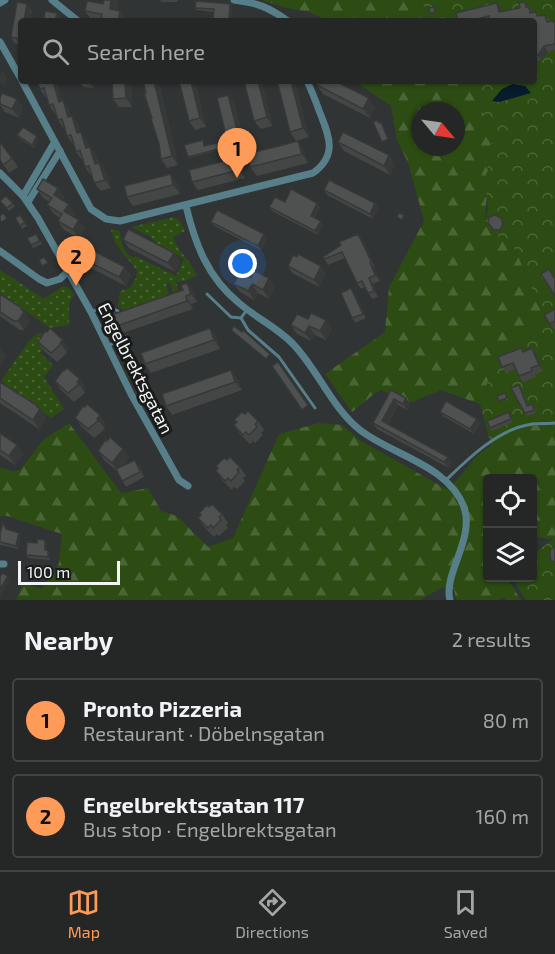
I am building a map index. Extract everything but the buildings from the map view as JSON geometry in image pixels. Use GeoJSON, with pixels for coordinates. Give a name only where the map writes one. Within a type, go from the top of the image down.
{"type":"FeatureCollection","features":[{"type":"Feature","properties":{"kind":"street"},"geometry":{"type":"LineString","coordinates":[[0,3],[5,0]]}},
{"type":"Feature","properties":{"kind":"street"},"geometry":{"type":"LineString","coordinates":[[52,0],[74,18]]}},
{"type":"Feature","properties":{"kind":"street"},"geometry":{"type":"LineString","coordinates":[[234,0],[257,3],[284,18]]}},
{"type":"Feature","properties":{"kind":"street"},"geometry":{"type":"LineString","coordinates":[[0,42],[18,73]]}},
{"type":"Feature","properties":{"kind":"street"},"geometry":{"type":"LineString","coordinates":[[24,84],[91,209],[106,219],[120,221],[313,172],[323,165],[330,148],[329,135],[308,84]]}},
{"type":"Feature","properties":{"kind":"street"},"geometry":{"type":"LineString","coordinates":[[25,199],[54,143]]}},
{"type":"Feature","properties":{"kind":"street"},"geometry":{"type":"LineString","coordinates":[[25,199],[60,151]]}},
{"type":"Feature","properties":{"kind":"street","name":"Engelbrektsgatan"},"geometry":{"type":"LineString","coordinates":[[0,173],[25,199],[91,312],[131,394],[179,480],[188,486]]}},
{"type":"Feature","properties":{"kind":"street"},"geometry":{"type":"LineString","coordinates":[[186,206],[198,247],[207,267],[226,291],[294,344],[356,427],[452,487],[464,507],[466,526],[465,538],[450,589],[450,600]]}},
{"type":"Feature","properties":{"kind":"street"},"geometry":{"type":"LineString","coordinates":[[0,251],[47,283],[60,279],[68,271]]}},
{"type":"Feature","properties":{"kind":"lane"},"geometry":{"type":"LineString","coordinates":[[207,294],[231,317],[241,318]]}},
{"type":"Feature","properties":{"kind":"lane"},"geometry":{"type":"LineString","coordinates":[[91,312],[108,306],[118,311]]}},
{"type":"Feature","properties":{"kind":"lane"},"geometry":{"type":"LineString","coordinates":[[241,318],[247,309]]}},
{"type":"Feature","properties":{"kind":"lane"},"geometry":{"type":"LineString","coordinates":[[241,318],[248,330],[279,357],[315,408]]}},
{"type":"Feature","properties":{"kind":"lane"},"geometry":{"type":"LineString","coordinates":[[108,346],[127,336]]}},
{"type":"Feature","properties":{"kind":"lane"},"geometry":{"type":"LineString","coordinates":[[444,481],[483,446],[507,433],[524,425],[555,423]]}},
{"type":"Feature","properties":{"kind":"green space"},"geometry":{"type":"Polygon","coordinates":[[[262,0],[419,0],[432,18],[322,18],[310,12],[262,0]]]}},
{"type":"Feature","properties":{"kind":"green space"},"geometry":{"type":"Polygon","coordinates":[[[419,0],[555,0],[555,425],[527,426],[491,445],[480,404],[496,358],[546,321],[515,249],[485,226],[488,207],[485,177],[488,170],[487,152],[493,141],[473,84],[537,84],[537,18],[432,18],[419,0]]]}},
{"type":"Feature","properties":{"kind":"green space"},"geometry":{"type":"Polygon","coordinates":[[[359,84],[473,84],[493,141],[487,152],[485,226],[515,249],[546,321],[496,358],[480,404],[441,390],[409,403],[381,390],[352,412],[325,374],[385,332],[389,287],[424,221],[408,162],[397,140],[391,106],[359,84]]]}},
{"type":"Feature","properties":{"kind":"green space"},"geometry":{"type":"Polygon","coordinates":[[[174,217],[180,221],[185,231],[173,237],[197,275],[185,281],[176,282],[178,290],[173,293],[170,282],[166,284],[170,296],[125,312],[118,306],[120,291],[130,288],[136,278],[137,270],[118,246],[111,229],[120,231],[123,247],[130,256],[134,258],[135,256],[176,276],[184,259],[131,227],[174,217]]]}},
{"type":"Feature","properties":{"kind":"green space"},"geometry":{"type":"Polygon","coordinates":[[[0,270],[44,299],[63,286],[68,287],[74,294],[69,304],[69,325],[50,328],[0,293],[0,270]]]}},
{"type":"Feature","properties":{"kind":"green space"},"geometry":{"type":"Polygon","coordinates":[[[38,333],[52,334],[40,353],[53,365],[44,377],[64,409],[51,418],[1,381],[28,342],[38,333]]]}},
{"type":"Feature","properties":{"kind":"green space"},"geometry":{"type":"Polygon","coordinates":[[[69,423],[121,493],[148,488],[161,511],[177,516],[208,547],[233,538],[279,434],[319,423],[342,425],[358,439],[446,489],[478,455],[491,445],[527,426],[555,425],[555,540],[537,537],[537,474],[483,474],[483,582],[510,582],[521,600],[506,600],[504,597],[498,600],[456,600],[454,589],[441,588],[420,600],[16,600],[21,589],[21,582],[42,589],[49,576],[55,572],[59,563],[62,534],[4,515],[0,517],[0,467],[11,471],[20,470],[43,440],[69,423]]]}},
{"type":"Feature","properties":{"kind":"green space"},"geometry":{"type":"Polygon","coordinates":[[[555,538],[555,600],[526,600],[515,582],[537,582],[537,551],[555,538]]]}},
{"type":"Feature","properties":{"kind":"water"},"geometry":{"type":"Polygon","coordinates":[[[513,84],[525,86],[531,93],[499,102],[492,101],[502,89],[513,84]]]}},
{"type":"Feature","properties":{"kind":"place","name":"Pronto Pizzeria"},"geometry":{"type":"Point","coordinates":[237,178]}},
{"type":"Feature","properties":{"kind":"place","name":"Engelbrektsgatan 117"},"geometry":{"type":"Point","coordinates":[76,286]}}]}
